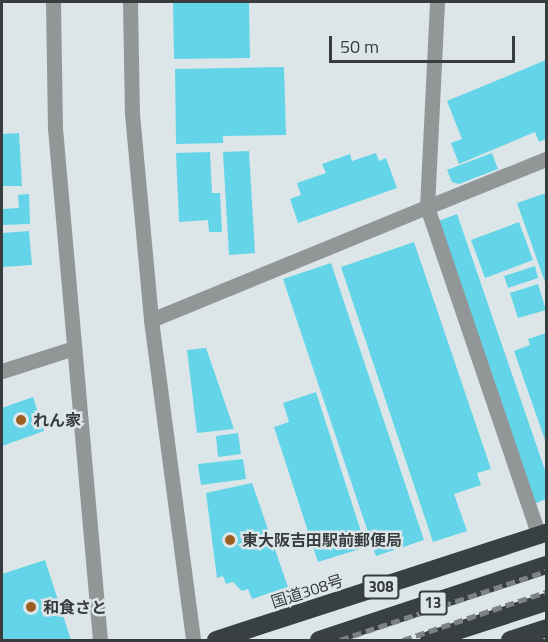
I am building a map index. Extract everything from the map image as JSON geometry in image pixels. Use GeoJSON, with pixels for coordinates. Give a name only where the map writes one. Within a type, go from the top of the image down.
{"type":"FeatureCollection","features":[{"type":"Feature","properties":{"kind":"highway","name":"国道308号"},"geometry":{"type":"LineString","coordinates":[[216,640],[543,535]]}},
{"type":"Feature","properties":{"kind":"highway","name":"13"},"geometry":{"type":"LineString","coordinates":[[319,640],[546,565]]}},
{"type":"Feature","properties":{"kind":"highway","name":"13"},"geometry":{"type":"LineString","coordinates":[[429,640],[546,602]]}},
{"type":"Feature","properties":{"kind":"highway"},"geometry":{"type":"LineString","coordinates":[[510,640],[546,628]]}},
{"type":"Feature","properties":{"kind":"street"},"geometry":{"type":"LineString","coordinates":[[53,2],[55,128],[100,640]]}},
{"type":"Feature","properties":{"kind":"street"},"geometry":{"type":"LineString","coordinates":[[130,2],[132,114],[151,320],[193,640]]}},
{"type":"Feature","properties":{"kind":"street"},"geometry":{"type":"LineString","coordinates":[[437,2],[427,207],[543,535]]}},
{"type":"Feature","properties":{"kind":"street"},"geometry":{"type":"LineString","coordinates":[[151,320],[546,159]]}},
{"type":"Feature","properties":{"kind":"street"},"geometry":{"type":"LineString","coordinates":[[2,371],[74,348]]}},
{"type":"Feature","properties":{"kind":"building"},"geometry":{"type":"Polygon","coordinates":[[[173,2],[249,2],[250,58],[174,59],[173,2]]]}},
{"type":"Feature","properties":{"kind":"building"},"geometry":{"type":"Polygon","coordinates":[[[546,60],[546,139],[539,142],[535,132],[459,164],[451,143],[462,139],[447,101],[546,60]]]}},
{"type":"Feature","properties":{"kind":"building"},"geometry":{"type":"Polygon","coordinates":[[[284,67],[286,135],[223,136],[223,143],[176,144],[175,69],[284,67]]]}},
{"type":"Feature","properties":{"kind":"building"},"geometry":{"type":"Polygon","coordinates":[[[19,133],[22,186],[2,186],[2,134],[19,133]]]}},
{"type":"Feature","properties":{"kind":"building"},"geometry":{"type":"Polygon","coordinates":[[[249,151],[255,253],[229,255],[223,152],[249,151]]]}},
{"type":"Feature","properties":{"kind":"building"},"geometry":{"type":"Polygon","coordinates":[[[210,152],[212,193],[220,193],[222,232],[209,232],[208,220],[179,222],[176,153],[210,152]]]}},
{"type":"Feature","properties":{"kind":"building"},"geometry":{"type":"Polygon","coordinates":[[[376,153],[379,161],[386,158],[397,188],[298,223],[290,199],[301,195],[297,183],[326,173],[322,164],[350,154],[352,161],[376,153]]]}},
{"type":"Feature","properties":{"kind":"building"},"geometry":{"type":"Polygon","coordinates":[[[492,153],[498,169],[459,184],[452,182],[447,170],[492,153]]]}},
{"type":"Feature","properties":{"kind":"building"},"geometry":{"type":"Polygon","coordinates":[[[546,193],[546,285],[517,203],[546,193]]]}},
{"type":"Feature","properties":{"kind":"building"},"geometry":{"type":"Polygon","coordinates":[[[29,194],[30,224],[2,225],[2,209],[19,208],[18,195],[29,194]]]}},
{"type":"Feature","properties":{"kind":"building"},"geometry":{"type":"Polygon","coordinates":[[[457,214],[546,473],[546,499],[534,504],[436,222],[457,214]]]}},
{"type":"Feature","properties":{"kind":"building"},"geometry":{"type":"Polygon","coordinates":[[[519,222],[533,260],[485,278],[471,240],[519,222]]]}},
{"type":"Feature","properties":{"kind":"building"},"geometry":{"type":"Polygon","coordinates":[[[29,231],[32,265],[2,267],[2,233],[29,231]]]}},
{"type":"Feature","properties":{"kind":"building"},"geometry":{"type":"Polygon","coordinates":[[[414,242],[491,469],[477,473],[481,485],[454,494],[467,531],[433,542],[341,267],[414,242]]]}},
{"type":"Feature","properties":{"kind":"building"},"geometry":{"type":"Polygon","coordinates":[[[331,263],[424,540],[376,556],[283,279],[331,263]]]}},
{"type":"Feature","properties":{"kind":"building"},"geometry":{"type":"Polygon","coordinates":[[[535,266],[538,278],[508,288],[504,276],[535,266]]]}},
{"type":"Feature","properties":{"kind":"building"},"geometry":{"type":"Polygon","coordinates":[[[538,284],[546,310],[518,318],[510,293],[538,284]]]}},
{"type":"Feature","properties":{"kind":"building"},"geometry":{"type":"Polygon","coordinates":[[[546,333],[546,443],[514,351],[530,345],[528,339],[546,333]]]}},
{"type":"Feature","properties":{"kind":"building"},"geometry":{"type":"Polygon","coordinates":[[[206,348],[234,429],[197,433],[187,350],[206,348]]]}},
{"type":"Feature","properties":{"kind":"building"},"geometry":{"type":"Polygon","coordinates":[[[316,392],[366,547],[318,562],[274,427],[289,422],[283,403],[316,392]]]}},
{"type":"Feature","properties":{"kind":"building","name":"れん家"},"geometry":{"type":"Polygon","coordinates":[[[33,397],[44,431],[2,446],[2,408],[33,397]]]}},
{"type":"Feature","properties":{"kind":"building"},"geometry":{"type":"Polygon","coordinates":[[[238,433],[241,454],[218,457],[216,436],[238,433]]]}},
{"type":"Feature","properties":{"kind":"building"},"geometry":{"type":"Polygon","coordinates":[[[243,459],[246,479],[201,485],[198,464],[243,459]]]}},
{"type":"Feature","properties":{"kind":"building"},"geometry":{"type":"Polygon","coordinates":[[[252,483],[288,587],[252,599],[248,589],[242,591],[233,582],[226,584],[223,576],[217,578],[206,493],[252,483]]]}},
{"type":"Feature","properties":{"kind":"building","name":"和食さと"},"geometry":{"type":"Polygon","coordinates":[[[45,560],[71,640],[2,640],[2,574],[45,560]]]}},
{"type":"Feature","properties":{"kind":"railway"},"geometry":{"type":"LineString","coordinates":[[340,640],[546,571]]}},
{"type":"Feature","properties":{"kind":"railway"},"geometry":{"type":"LineString","coordinates":[[403,640],[546,592]]}},
{"type":"Feature","properties":{"kind":"place","name":"れん家"},"geometry":{"type":"Point","coordinates":[21,420]}},
{"type":"Feature","properties":{"kind":"place","name":"東大阪吉田駅前郵便局"},"geometry":{"type":"Point","coordinates":[230,540]}},
{"type":"Feature","properties":{"kind":"place","name":"和食さと"},"geometry":{"type":"Point","coordinates":[31,607]}}]}
